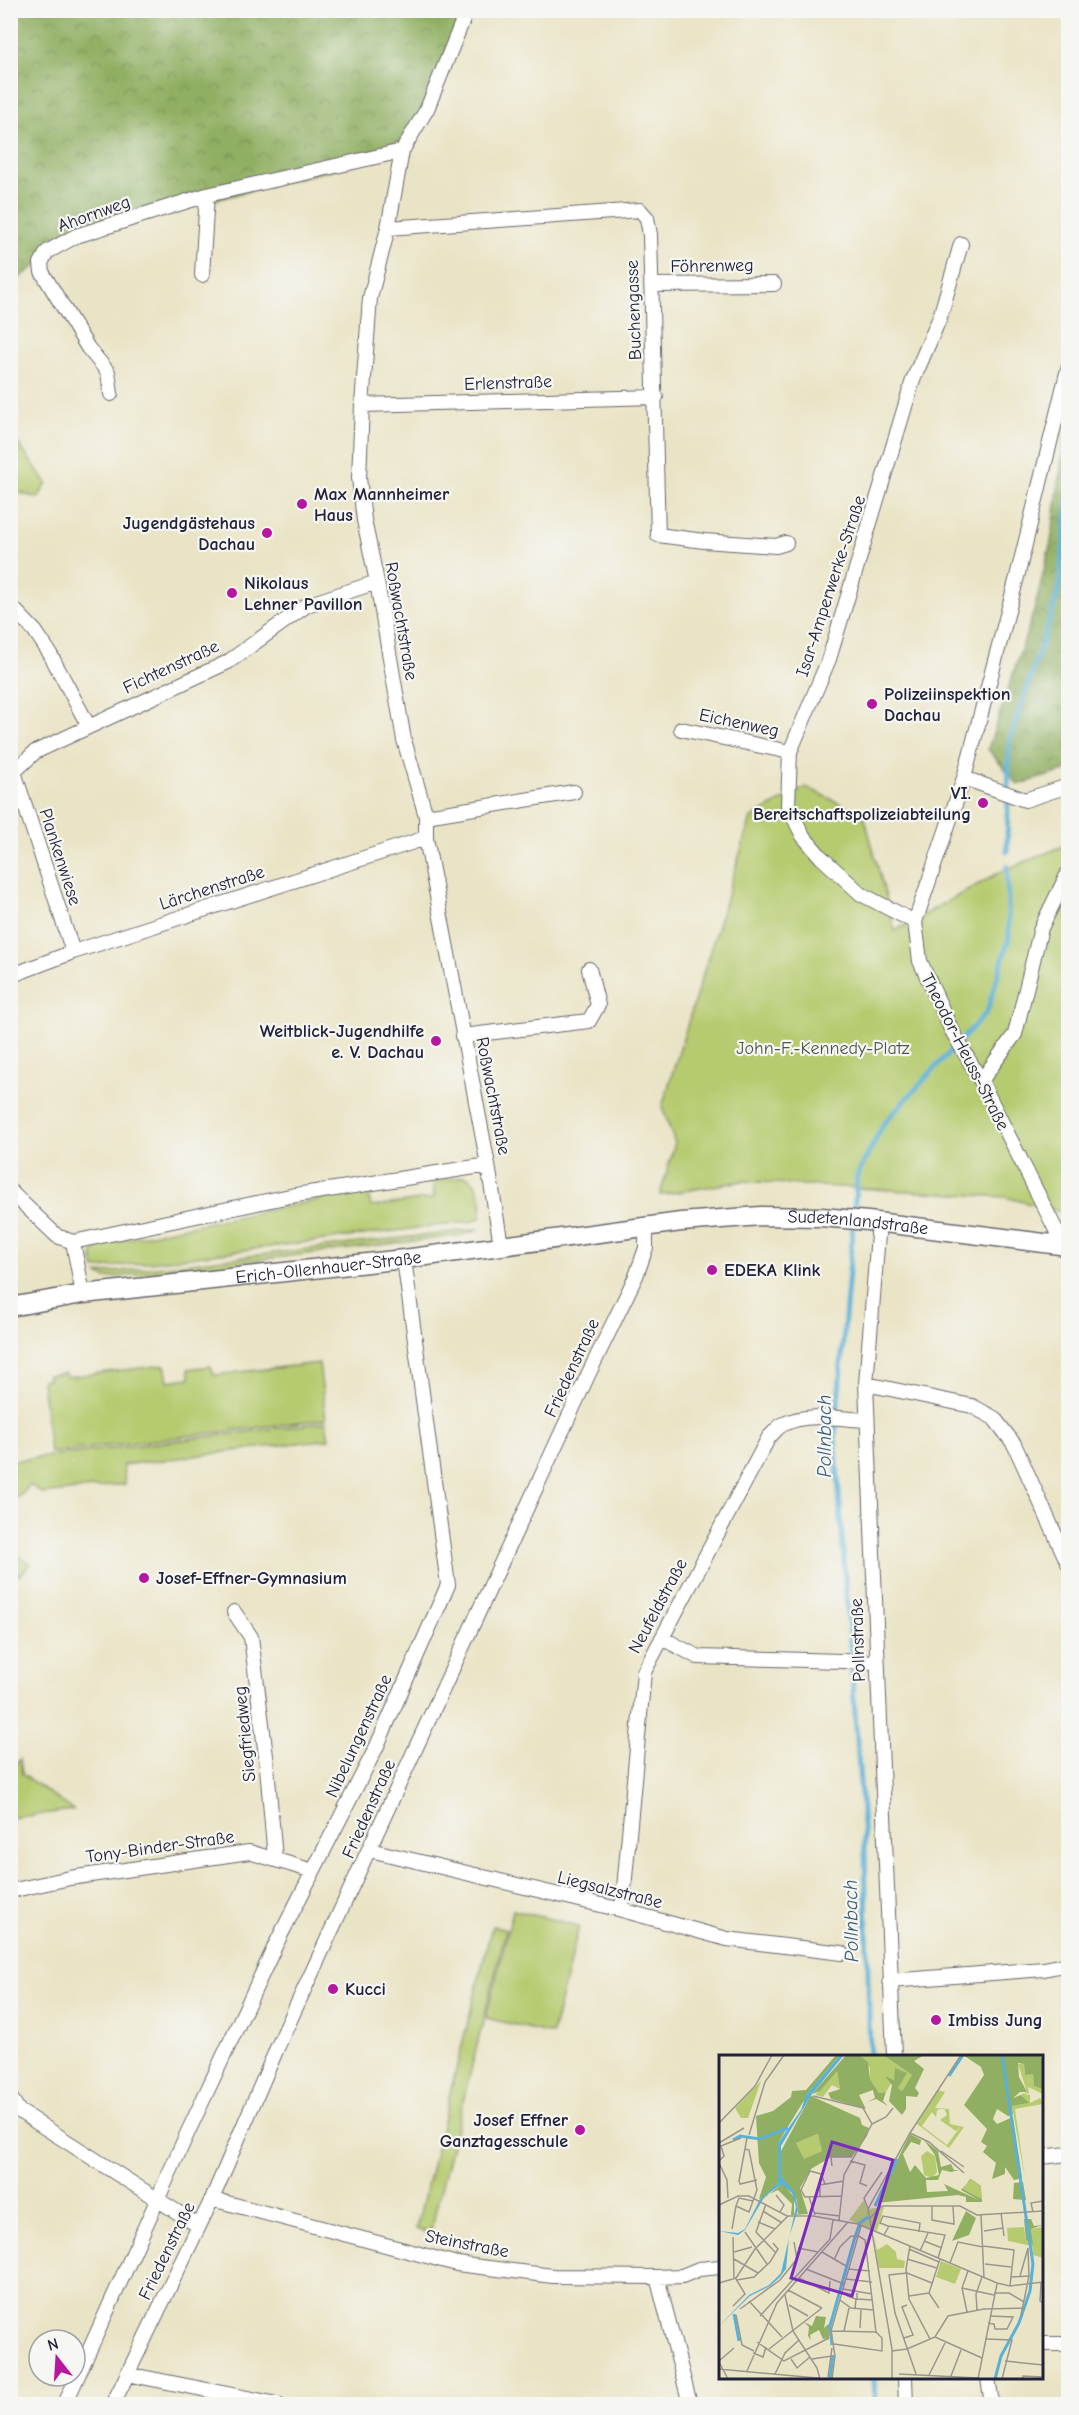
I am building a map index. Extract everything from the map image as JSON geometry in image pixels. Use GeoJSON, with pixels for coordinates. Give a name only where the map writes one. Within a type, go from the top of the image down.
{"type":"FeatureCollection","features":[{"type":"Feature","properties":{"kind":"street","name":"Roßwachtstraße"},"geometry":{"type":"LineString","coordinates":[[467,10],[427,109],[402,152],[388,228],[370,297],[359,478],[364,520],[404,740],[426,816],[426,838],[501,1245]]}},
{"type":"Feature","properties":{"kind":"street","name":"Ahornweg"},"geometry":{"type":"LineString","coordinates":[[111,394],[108,372],[88,348],[42,272],[41,263],[47,252],[76,236],[207,195],[402,152]]}},
{"type":"Feature","properties":{"kind":"street"},"geometry":{"type":"LineString","coordinates":[[202,274],[207,195]]}},
{"type":"Feature","properties":{"kind":"street","name":"Buchengasse"},"geometry":{"type":"LineString","coordinates":[[388,228],[640,210],[647,218],[650,235],[658,535],[776,546],[786,543]]}},
{"type":"Feature","properties":{"kind":"street","name":"Isar-Amperwerke-Straße"},"geometry":{"type":"LineString","coordinates":[[915,922],[861,894],[821,857],[803,836],[788,806],[790,752],[829,659],[913,380],[940,317],[961,244]]}},
{"type":"Feature","properties":{"kind":"street","name":"Föhrenweg"},"geometry":{"type":"LineString","coordinates":[[651,285],[774,284]]}},
{"type":"Feature","properties":{"kind":"street","name":"Theodor-Heuss-Straße"},"geometry":{"type":"LineString","coordinates":[[1067,1248],[981,1081],[951,1029],[920,961],[915,922],[964,778],[1017,577],[1068,369]]}},
{"type":"Feature","properties":{"kind":"street","name":"Erlenstraße"},"geometry":{"type":"LineString","coordinates":[[362,405],[656,397]]}},
{"type":"Feature","properties":{"kind":"street","name":"Fichtenstraße"},"geometry":{"type":"LineString","coordinates":[[14,772],[35,752],[88,725],[228,662],[307,605],[377,582]]}},
{"type":"Feature","properties":{"kind":"street"},"geometry":{"type":"LineString","coordinates":[[10,605],[35,631],[49,651],[88,725]]}},
{"type":"Feature","properties":{"kind":"street","name":"Eichenweg"},"geometry":{"type":"LineString","coordinates":[[681,729],[790,752]]}},
{"type":"Feature","properties":{"kind":"street","name":"Plankenwiese"},"geometry":{"type":"LineString","coordinates":[[14,772],[73,952]]}},
{"type":"Feature","properties":{"kind":"street"},"geometry":{"type":"LineString","coordinates":[[964,778],[1024,800],[1068,786]]}},
{"type":"Feature","properties":{"kind":"street"},"geometry":{"type":"LineString","coordinates":[[426,816],[574,792]]}},
{"type":"Feature","properties":{"kind":"street","name":"Lärchenstraße"},"geometry":{"type":"LineString","coordinates":[[10,976],[73,952],[426,838]]}},
{"type":"Feature","properties":{"kind":"street"},"geometry":{"type":"LineString","coordinates":[[981,1081],[1015,1034],[1041,928],[1068,873]]}},
{"type":"Feature","properties":{"kind":"street"},"geometry":{"type":"LineString","coordinates":[[462,1036],[589,1021],[598,1005],[589,969]]}},
{"type":"Feature","properties":{"kind":"street"},"geometry":{"type":"LineString","coordinates":[[10,1191],[57,1236],[73,1242],[290,1196],[488,1165]]}},
{"type":"Feature","properties":{"kind":"street","name":"Sudetenlandstraße"},"geometry":{"type":"LineString","coordinates":[[646,1227],[761,1216],[839,1218],[1067,1248]]}},
{"type":"Feature","properties":{"kind":"street","name":"Pollnstraße"},"geometry":{"type":"LineString","coordinates":[[873,1222],[866,1420],[894,2055]]}},
{"type":"Feature","properties":{"kind":"street","name":"Erich-Ollenhauer-Straße"},"geometry":{"type":"LineString","coordinates":[[10,1307],[83,1294],[404,1259],[646,1227]]}},
{"type":"Feature","properties":{"kind":"street","name":"Friedenstraße"},"geometry":{"type":"LineString","coordinates":[[113,2404],[212,2199],[279,2046],[589,1373],[636,1276],[646,1248],[646,1227]]}},
{"type":"Feature","properties":{"kind":"street"},"geometry":{"type":"LineString","coordinates":[[73,1242],[83,1294]]}},
{"type":"Feature","properties":{"kind":"street","name":"Nibelungenstraße"},"geometry":{"type":"LineString","coordinates":[[65,2404],[157,2199],[276,1944],[376,1748],[448,1585],[404,1259]]}},
{"type":"Feature","properties":{"kind":"street"},"geometry":{"type":"LineString","coordinates":[[866,1384],[972,1406],[994,1418],[1014,1444],[1068,1563]]}},
{"type":"Feature","properties":{"kind":"street","name":"Neufeldstraße"},"geometry":{"type":"LineString","coordinates":[[622,1911],[644,1672],[770,1437],[782,1424],[797,1420],[825,1418],[866,1420]]}},
{"type":"Feature","properties":{"kind":"street","name":"Siegfriedweg"},"geometry":{"type":"LineString","coordinates":[[234,1612],[251,1637],[266,1756],[275,1858]]}},
{"type":"Feature","properties":{"kind":"street"},"geometry":{"type":"LineString","coordinates":[[662,1638],[698,1657],[876,1662]]}},
{"type":"Feature","properties":{"kind":"street","name":"Liegsalzstraße"},"geometry":{"type":"LineString","coordinates":[[370,1850],[728,1939],[842,1953]]}},
{"type":"Feature","properties":{"kind":"street","name":"Tony-Binder-Straße"},"geometry":{"type":"LineString","coordinates":[[10,1891],[70,1878],[249,1852],[313,1871]]}},
{"type":"Feature","properties":{"kind":"street"},"geometry":{"type":"LineString","coordinates":[[890,1981],[1033,1970],[1068,1964]]}},
{"type":"Feature","properties":{"kind":"street"},"geometry":{"type":"LineString","coordinates":[[10,2097],[19,2111],[199,2226]]}},
{"type":"Feature","properties":{"kind":"street"},"geometry":{"type":"LineString","coordinates":[[1043,2157],[1068,2154]]}},
{"type":"Feature","properties":{"kind":"street","name":"Steinstraße"},"geometry":{"type":"LineString","coordinates":[[212,2199],[457,2264],[553,2276],[681,2276],[699,2269],[719,2267]]}},
{"type":"Feature","properties":{"kind":"street"},"geometry":{"type":"LineString","coordinates":[[657,2277],[690,2404]]}},
{"type":"Feature","properties":{"kind":"street"},"geometry":{"type":"LineString","coordinates":[[1043,2344],[1068,2344]]}},
{"type":"Feature","properties":{"kind":"street"},"geometry":{"type":"LineString","coordinates":[[127,2374],[277,2404]]}},
{"type":"Feature","properties":{"kind":"street"},"geometry":{"type":"LineString","coordinates":[[905,2379],[906,2404]]}},
{"type":"Feature","properties":{"kind":"street"},"geometry":{"type":"LineString","coordinates":[[988,2379],[992,2404]]}},
{"type":"Feature","properties":{"kind":"green space"},"geometry":{"type":"Polygon","coordinates":[[[11,11],[467,11],[402,151],[76,236],[11,284],[11,11]]]}},
{"type":"Feature","properties":{"kind":"green space"},"geometry":{"type":"Polygon","coordinates":[[[1068,416],[1068,770],[1018,785],[988,749],[1034,611],[1051,542],[1068,416]]]}},
{"type":"Feature","properties":{"kind":"green space"},"geometry":{"type":"Polygon","coordinates":[[[10,433],[47,483],[38,498],[11,490],[10,433]]]}},
{"type":"Feature","properties":{"kind":"green space","name":"John-F.-Kennedy-Platz"},"geometry":{"type":"Polygon","coordinates":[[[806,787],[864,815],[895,931],[1002,871],[1068,844],[1068,1214],[1005,1197],[742,1181],[660,1195],[675,1143],[662,1107],[751,818],[806,787]]]}},
{"type":"Feature","properties":{"kind":"green space"},"geometry":{"type":"Polygon","coordinates":[[[464,1176],[477,1187],[481,1199],[480,1218],[474,1221],[95,1269],[92,1254],[102,1244],[367,1190],[371,1207],[434,1198],[433,1182],[464,1176]]]}},
{"type":"Feature","properties":{"kind":"green space"},"geometry":{"type":"Polygon","coordinates":[[[479,1229],[464,1235],[107,1278],[97,1274],[479,1229]]]}},
{"type":"Feature","properties":{"kind":"green space"},"geometry":{"type":"Polygon","coordinates":[[[319,1363],[326,1419],[50,1453],[42,1380],[48,1379],[48,1375],[65,1373],[66,1377],[165,1365],[168,1381],[190,1378],[189,1369],[211,1366],[214,1375],[319,1363]]]}},
{"type":"Feature","properties":{"kind":"green space"},"geometry":{"type":"Polygon","coordinates":[[[326,1422],[329,1439],[123,1465],[125,1484],[43,1494],[30,1485],[19,1497],[11,1498],[11,1461],[326,1422]]]}},
{"type":"Feature","properties":{"kind":"green space"},"geometry":{"type":"Polygon","coordinates":[[[10,1549],[30,1564],[20,1576],[11,1573],[10,1549]]]}},
{"type":"Feature","properties":{"kind":"green space"},"geometry":{"type":"Polygon","coordinates":[[[20,1759],[22,1774],[73,1810],[11,1818],[11,1770],[20,1759]]]}},
{"type":"Feature","properties":{"kind":"green space"},"geometry":{"type":"Polygon","coordinates":[[[513,1910],[579,1926],[552,2034],[486,2018],[513,1910]]]}},
{"type":"Feature","properties":{"kind":"green space"},"geometry":{"type":"Polygon","coordinates":[[[492,1926],[506,1930],[430,2233],[416,2229],[492,1926]]]}},
{"type":"Feature","properties":{"kind":"waterway","name":"Pollnbach"},"geometry":{"type":"LineString","coordinates":[[1007,852],[1009,743],[1059,590],[1068,501]]}},
{"type":"Feature","properties":{"kind":"waterway","name":"Pollnbach"},"geometry":{"type":"LineString","coordinates":[[870,2055],[865,1852],[835,1438],[857,1176],[884,1123],[987,1012],[1009,938],[1007,866]]}},
{"type":"Feature","properties":{"kind":"waterway","name":"Pollnbach"},"geometry":{"type":"LineString","coordinates":[[874,2379],[875,2404]]}},
{"type":"Feature","properties":{"kind":"place","name":"Max Mannheimer Haus"},"geometry":{"type":"Point","coordinates":[302,504]}},
{"type":"Feature","properties":{"kind":"place","name":"Jugendgästehaus Dachau"},"geometry":{"type":"Point","coordinates":[267,533]}},
{"type":"Feature","properties":{"kind":"place","name":"Nikolaus Lehner Pavillon"},"geometry":{"type":"Point","coordinates":[232,593]}},
{"type":"Feature","properties":{"kind":"place","name":"Polizeiinspektion Dachau"},"geometry":{"type":"Point","coordinates":[872,704]}},
{"type":"Feature","properties":{"kind":"place","name":"VI. Bereitschaftspolizeiabteilung"},"geometry":{"type":"Point","coordinates":[983,803]}},
{"type":"Feature","properties":{"kind":"place","name":"Weitblick-Jugendhilfe e. V. Dachau"},"geometry":{"type":"Point","coordinates":[436,1041]}},
{"type":"Feature","properties":{"kind":"place","name":"EDEKA Klink"},"geometry":{"type":"Point","coordinates":[712,1270]}},
{"type":"Feature","properties":{"kind":"place","name":"Josef-Effner-Gymnasium"},"geometry":{"type":"Point","coordinates":[144,1578]}},
{"type":"Feature","properties":{"kind":"place","name":"Kucci"},"geometry":{"type":"Point","coordinates":[333,1989]}},
{"type":"Feature","properties":{"kind":"place","name":"Imbiss Jung"},"geometry":{"type":"Point","coordinates":[936,2020]}},
{"type":"Feature","properties":{"kind":"place","name":"Josef Effner Ganztagesschule"},"geometry":{"type":"Point","coordinates":[580,2130]}}]}
